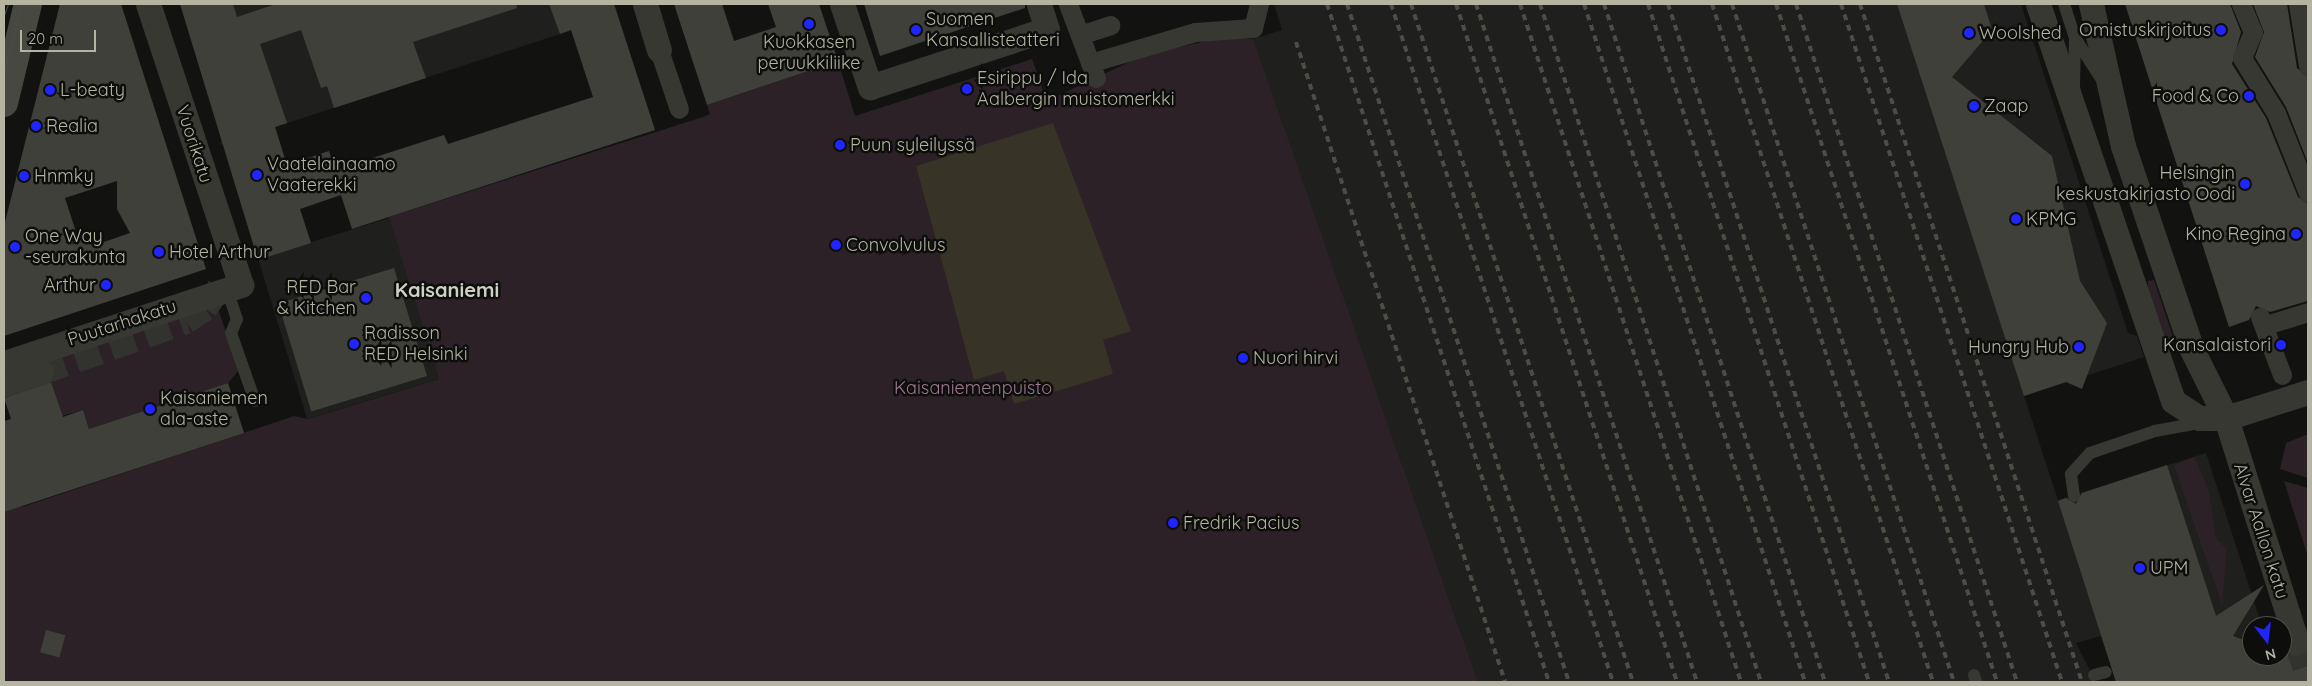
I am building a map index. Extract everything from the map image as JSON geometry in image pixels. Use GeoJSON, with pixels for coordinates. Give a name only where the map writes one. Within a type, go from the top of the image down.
{"type":"FeatureCollection","features":[{"type":"Feature","properties":{"kind":"main road"},"geometry":{"type":"LineString","coordinates":[[4,103],[28,4]]}},
{"type":"Feature","properties":{"kind":"street","name":"Vuorikatu"},"geometry":{"type":"LineString","coordinates":[[148,4],[234,287]]}},
{"type":"Feature","properties":{"kind":"street"},"geometry":{"type":"LineString","coordinates":[[645,4],[680,109]]}},
{"type":"Feature","properties":{"kind":"street"},"geometry":{"type":"LineString","coordinates":[[842,4],[870,87],[1045,11]]}},
{"type":"Feature","properties":{"kind":"street"},"geometry":{"type":"LineString","coordinates":[[1068,4],[1093,71],[1195,32],[1253,28],[1259,4]]}},
{"type":"Feature","properties":{"kind":"street"},"geometry":{"type":"LineString","coordinates":[[2038,4],[2163,381],[2173,400],[2199,418],[2226,418],[2308,392]]}},
{"type":"Feature","properties":{"kind":"street","name":"Alvar Aallon katu"},"geometry":{"type":"LineString","coordinates":[[2091,4],[2122,146],[2192,350],[2226,418],[2297,643]]}},
{"type":"Feature","properties":{"kind":"street"},"geometry":{"type":"LineString","coordinates":[[2241,4],[2253,32],[2242,58],[2276,113],[2308,193]]}},
{"type":"Feature","properties":{"kind":"street"},"geometry":{"type":"LineString","coordinates":[[2298,4],[2308,66]]}},
{"type":"Feature","properties":{"kind":"street"},"geometry":{"type":"LineString","coordinates":[[1080,35],[1110,26]]}},
{"type":"Feature","properties":{"kind":"street","name":"Puutarhakatu"},"geometry":{"type":"LineString","coordinates":[[4,363],[234,287]]}},
{"type":"Feature","properties":{"kind":"street"},"geometry":{"type":"LineString","coordinates":[[2282,375],[2263,321],[2308,312]]}},
{"type":"Feature","properties":{"kind":"street"},"geometry":{"type":"LineString","coordinates":[[4,384],[41,372]]}},
{"type":"Feature","properties":{"kind":"lane"},"geometry":{"type":"LineString","coordinates":[[2064,4],[2075,38],[2112,96]]}},
{"type":"Feature","properties":{"kind":"lane"},"geometry":{"type":"LineString","coordinates":[[2074,113],[2075,38]]}},
{"type":"Feature","properties":{"kind":"lane"},"geometry":{"type":"LineString","coordinates":[[234,287],[237,319],[232,333],[255,402]]}},
{"type":"Feature","properties":{"kind":"lane"},"geometry":{"type":"LineString","coordinates":[[2074,496],[2071,474],[2090,453],[2155,431],[2226,418]]}},
{"type":"Feature","properties":{"kind":"shaded area"},"geometry":{"type":"Polygon","coordinates":[[[180,4],[614,4],[618,15],[220,145],[223,136],[180,4]]]}},
{"type":"Feature","properties":{"kind":"shaded area"},"geometry":{"type":"Polygon","coordinates":[[[1274,4],[2021,4],[2128,333],[2137,336],[2144,357],[2024,396],[2058,500],[2206,453],[2259,616],[2242,616],[2242,666],[2292,666],[2292,633],[2308,627],[2308,682],[2116,682],[2101,636],[2076,643],[2096,682],[1478,682],[1253,39],[1282,30],[1274,4]]]}},
{"type":"Feature","properties":{"kind":"shaded area"},"geometry":{"type":"Polygon","coordinates":[[[1053,123],[1131,331],[1103,340],[1113,374],[1014,404],[1004,371],[974,380],[916,166],[1053,123]]]}},
{"type":"Feature","properties":{"kind":"shaded area"},"geometry":{"type":"Polygon","coordinates":[[[390,218],[439,379],[307,419],[258,258],[390,218]]]}},
{"type":"Feature","properties":{"kind":"green space","name":"Kaisaniemenpuisto"},"geometry":{"type":"Polygon","coordinates":[[[1220,38],[1253,39],[1478,682],[4,682],[4,456],[22,507],[294,416],[308,419],[439,379],[389,217],[703,117],[710,114],[707,105],[838,61],[855,116],[1032,59],[1047,101],[1144,55],[1220,38]]]}},
{"type":"Feature","properties":{"kind":"green space"},"geometry":{"type":"Polygon","coordinates":[[[2154,280],[2175,343],[2161,347],[2148,299],[2148,281],[2154,280]]]}},
{"type":"Feature","properties":{"kind":"green space"},"geometry":{"type":"Polygon","coordinates":[[[217,306],[239,370],[228,383],[89,429],[83,410],[62,416],[50,379],[38,364],[217,306]]]}},
{"type":"Feature","properties":{"kind":"green space"},"geometry":{"type":"Polygon","coordinates":[[[2308,434],[2308,478],[2280,469],[2286,443],[2308,434]]]}},
{"type":"Feature","properties":{"kind":"green space"},"geometry":{"type":"Polygon","coordinates":[[[2194,457],[2209,491],[2216,539],[2227,549],[2222,605],[2174,465],[2194,457]]]}},
{"type":"Feature","properties":{"kind":"green space"},"geometry":{"type":"Polygon","coordinates":[[[2284,481],[2308,488],[2308,557],[2284,481]]]}},
{"type":"Feature","properties":{"kind":"building"},"geometry":{"type":"Polygon","coordinates":[[[60,4],[121,4],[206,269],[4,336],[4,226],[60,4]],[[117,181],[65,198],[77,235],[101,243],[130,233],[117,209],[117,181]]]}},
{"type":"Feature","properties":{"kind":"building"},"geometry":{"type":"Polygon","coordinates":[[[180,4],[233,4],[237,17],[276,4],[516,4],[517,8],[413,42],[426,78],[334,108],[327,86],[321,88],[301,30],[260,44],[287,123],[275,127],[287,165],[329,151],[335,170],[444,135],[448,144],[593,97],[571,30],[560,34],[549,4],[614,4],[655,130],[352,229],[341,195],[300,209],[311,243],[258,260],[180,4]]]}},
{"type":"Feature","properties":{"kind":"building"},"geometry":{"type":"Polygon","coordinates":[[[674,4],[722,4],[734,41],[776,27],[768,4],[819,4],[838,61],[707,105],[674,4]]]}},
{"type":"Feature","properties":{"kind":"building","name":"Suomen Kansallisteatteri"},"geometry":{"type":"Polygon","coordinates":[[[864,4],[1025,4],[1025,8],[880,56],[864,4]]]}},
{"type":"Feature","properties":{"kind":"building","name":"KPMG"},"geometry":{"type":"Polygon","coordinates":[[[1897,4],[1984,4],[1992,30],[1952,77],[2052,156],[2080,281],[2107,323],[2082,389],[2066,382],[2024,396],[1897,4]]]}},
{"type":"Feature","properties":{"kind":"building","name":"Helsingin keskustakirjasto Oodi"},"geometry":{"type":"Polygon","coordinates":[[[2125,4],[2230,4],[2241,32],[2232,64],[2266,118],[2298,197],[2308,204],[2308,301],[2270,312],[2256,306],[2249,320],[2229,327],[2125,4]]]}},
{"type":"Feature","properties":{"kind":"building"},"geometry":{"type":"Polygon","coordinates":[[[2253,4],[2287,4],[2297,68],[2308,77],[2308,163],[2286,107],[2255,57],[2264,32],[2253,4]]]}},
{"type":"Feature","properties":{"kind":"building","name":"Radisson RED Helsinki"},"geometry":{"type":"Polygon","coordinates":[[[394,268],[427,376],[311,411],[278,303],[394,268]]]}},
{"type":"Feature","properties":{"kind":"building"},"geometry":{"type":"Polygon","coordinates":[[[51,382],[63,417],[83,410],[89,429],[228,383],[244,433],[4,512],[4,421],[11,419],[4,398],[51,382]]]}},
{"type":"Feature","properties":{"kind":"building","name":"UPM"},"geometry":{"type":"Polygon","coordinates":[[[2167,465],[2216,616],[2264,585],[2245,616],[2242,616],[2242,621],[2233,636],[2242,639],[2242,666],[2292,666],[2292,655],[2294,657],[2308,652],[2308,682],[2116,682],[2058,501],[2066,498],[2076,504],[2082,493],[2167,465]]]}},
{"type":"Feature","properties":{"kind":"building"},"geometry":{"type":"Polygon","coordinates":[[[46,630],[65,635],[59,657],[40,652],[46,630]]]}},
{"type":"Feature","properties":{"kind":"tunnel"},"geometry":{"type":"LineString","coordinates":[[41,372],[186,321],[205,308],[221,285]]}},
{"type":"Feature","properties":{"kind":"tunnel"},"geometry":{"type":"LineString","coordinates":[[2297,643],[2308,677]]}},
{"type":"Feature","properties":{"kind":"tram line"},"geometry":{"type":"LineString","coordinates":[[4,15],[8,4]]}},
{"type":"Feature","properties":{"kind":"tram line"},"geometry":{"type":"LineString","coordinates":[[4,69],[22,4]]}},
{"type":"Feature","properties":{"kind":"railway"},"geometry":{"type":"LineString","coordinates":[[1327,4],[1549,682]]}},
{"type":"Feature","properties":{"kind":"railway"},"geometry":{"type":"LineString","coordinates":[[1347,4],[1569,682]]}},
{"type":"Feature","properties":{"kind":"railway"},"geometry":{"type":"LineString","coordinates":[[1391,4],[1613,682]]}},
{"type":"Feature","properties":{"kind":"railway"},"geometry":{"type":"LineString","coordinates":[[1411,4],[1633,682]]}},
{"type":"Feature","properties":{"kind":"railway"},"geometry":{"type":"LineString","coordinates":[[1456,4],[1677,682]]}},
{"type":"Feature","properties":{"kind":"railway"},"geometry":{"type":"LineString","coordinates":[[1476,4],[1697,682]]}},
{"type":"Feature","properties":{"kind":"railway"},"geometry":{"type":"LineString","coordinates":[[1520,4],[1741,682]]}},
{"type":"Feature","properties":{"kind":"railway"},"geometry":{"type":"LineString","coordinates":[[1540,4],[1761,682]]}},
{"type":"Feature","properties":{"kind":"railway"},"geometry":{"type":"LineString","coordinates":[[1584,4],[1805,682]]}},
{"type":"Feature","properties":{"kind":"railway"},"geometry":{"type":"LineString","coordinates":[[1604,4],[1825,682]]}},
{"type":"Feature","properties":{"kind":"railway"},"geometry":{"type":"LineString","coordinates":[[1648,4],[1869,682]]}},
{"type":"Feature","properties":{"kind":"railway"},"geometry":{"type":"LineString","coordinates":[[1668,4],[1889,682]]}},
{"type":"Feature","properties":{"kind":"railway"},"geometry":{"type":"LineString","coordinates":[[1712,4],[1933,682]]}},
{"type":"Feature","properties":{"kind":"railway"},"geometry":{"type":"LineString","coordinates":[[1732,4],[1954,682]]}},
{"type":"Feature","properties":{"kind":"railway"},"geometry":{"type":"LineString","coordinates":[[1776,4],[1997,682]]}},
{"type":"Feature","properties":{"kind":"railway"},"geometry":{"type":"LineString","coordinates":[[1796,4],[2017,682]]}},
{"type":"Feature","properties":{"kind":"railway"},"geometry":{"type":"LineString","coordinates":[[1841,4],[2062,682]]}},
{"type":"Feature","properties":{"kind":"railway"},"geometry":{"type":"LineString","coordinates":[[1860,4],[2082,682]]}},
{"type":"Feature","properties":{"kind":"railway"},"geometry":{"type":"LineString","coordinates":[[1296,42],[1505,682]]}},
{"type":"Feature","properties":{"kind":"place","name":"Kuokkasen peruukkiliike"},"geometry":{"type":"Point","coordinates":[809,24]}},
{"type":"Feature","properties":{"kind":"place","name":"Suomen Kansallisteatteri"},"geometry":{"type":"Point","coordinates":[916,30]}},
{"type":"Feature","properties":{"kind":"place","name":"Omistuskirjoitus"},"geometry":{"type":"Point","coordinates":[2221,30]}},
{"type":"Feature","properties":{"kind":"place","name":"Woolshed"},"geometry":{"type":"Point","coordinates":[1969,33]}},
{"type":"Feature","properties":{"kind":"place","name":"Esirippu / Ida Aalbergin muistomerkki"},"geometry":{"type":"Point","coordinates":[967,89]}},
{"type":"Feature","properties":{"kind":"place","name":"L-beaty"},"geometry":{"type":"Point","coordinates":[50,90]}},
{"type":"Feature","properties":{"kind":"place","name":"Food & Co"},"geometry":{"type":"Point","coordinates":[2249,96]}},
{"type":"Feature","properties":{"kind":"place","name":"Zaap"},"geometry":{"type":"Point","coordinates":[1974,106]}},
{"type":"Feature","properties":{"kind":"place","name":"Realia"},"geometry":{"type":"Point","coordinates":[36,126]}},
{"type":"Feature","properties":{"kind":"place","name":"Puun syleilyssä"},"geometry":{"type":"Point","coordinates":[840,145]}},
{"type":"Feature","properties":{"kind":"place","name":"Vaatelainaamo Vaaterekki"},"geometry":{"type":"Point","coordinates":[257,175]}},
{"type":"Feature","properties":{"kind":"place","name":"Hnmky"},"geometry":{"type":"Point","coordinates":[24,176]}},
{"type":"Feature","properties":{"kind":"place","name":"Helsingin keskustakirjasto Oodi"},"geometry":{"type":"Point","coordinates":[2245,184]}},
{"type":"Feature","properties":{"kind":"place","name":"KPMG"},"geometry":{"type":"Point","coordinates":[2016,219]}},
{"type":"Feature","properties":{"kind":"place","name":"Kino Regina"},"geometry":{"type":"Point","coordinates":[2296,234]}},
{"type":"Feature","properties":{"kind":"place","name":"Convolvulus"},"geometry":{"type":"Point","coordinates":[836,245]}},
{"type":"Feature","properties":{"kind":"place","name":"One Way -seurakunta"},"geometry":{"type":"Point","coordinates":[15,247]}},
{"type":"Feature","properties":{"kind":"place","name":"Hotel Arthur"},"geometry":{"type":"Point","coordinates":[159,252]}},
{"type":"Feature","properties":{"kind":"place","name":"Arthur"},"geometry":{"type":"Point","coordinates":[106,285]}},
{"type":"Feature","properties":{"kind":"place","name":"RED Bar & Kitchen"},"geometry":{"type":"Point","coordinates":[366,298]}},
{"type":"Feature","properties":{"kind":"place","name":"Radisson RED Helsinki"},"geometry":{"type":"Point","coordinates":[354,344]}},
{"type":"Feature","properties":{"kind":"place","name":"Kansalaistori"},"geometry":{"type":"Point","coordinates":[2281,345]}},
{"type":"Feature","properties":{"kind":"place","name":"Hungry Hub"},"geometry":{"type":"Point","coordinates":[2079,347]}},
{"type":"Feature","properties":{"kind":"place","name":"Nuori hirvi"},"geometry":{"type":"Point","coordinates":[1243,358]}},
{"type":"Feature","properties":{"kind":"place","name":"Kaisaniemen ala-aste"},"geometry":{"type":"Point","coordinates":[150,409]}},
{"type":"Feature","properties":{"kind":"place","name":"Fredrik Pacius"},"geometry":{"type":"Point","coordinates":[1173,523]}},
{"type":"Feature","properties":{"kind":"place","name":"UPM"},"geometry":{"type":"Point","coordinates":[2140,568]}},
{"type":"Feature","properties":{"kind":"district","name":"Kaisaniemi"},"geometry":{"type":"Point","coordinates":[447,289]}}]}
